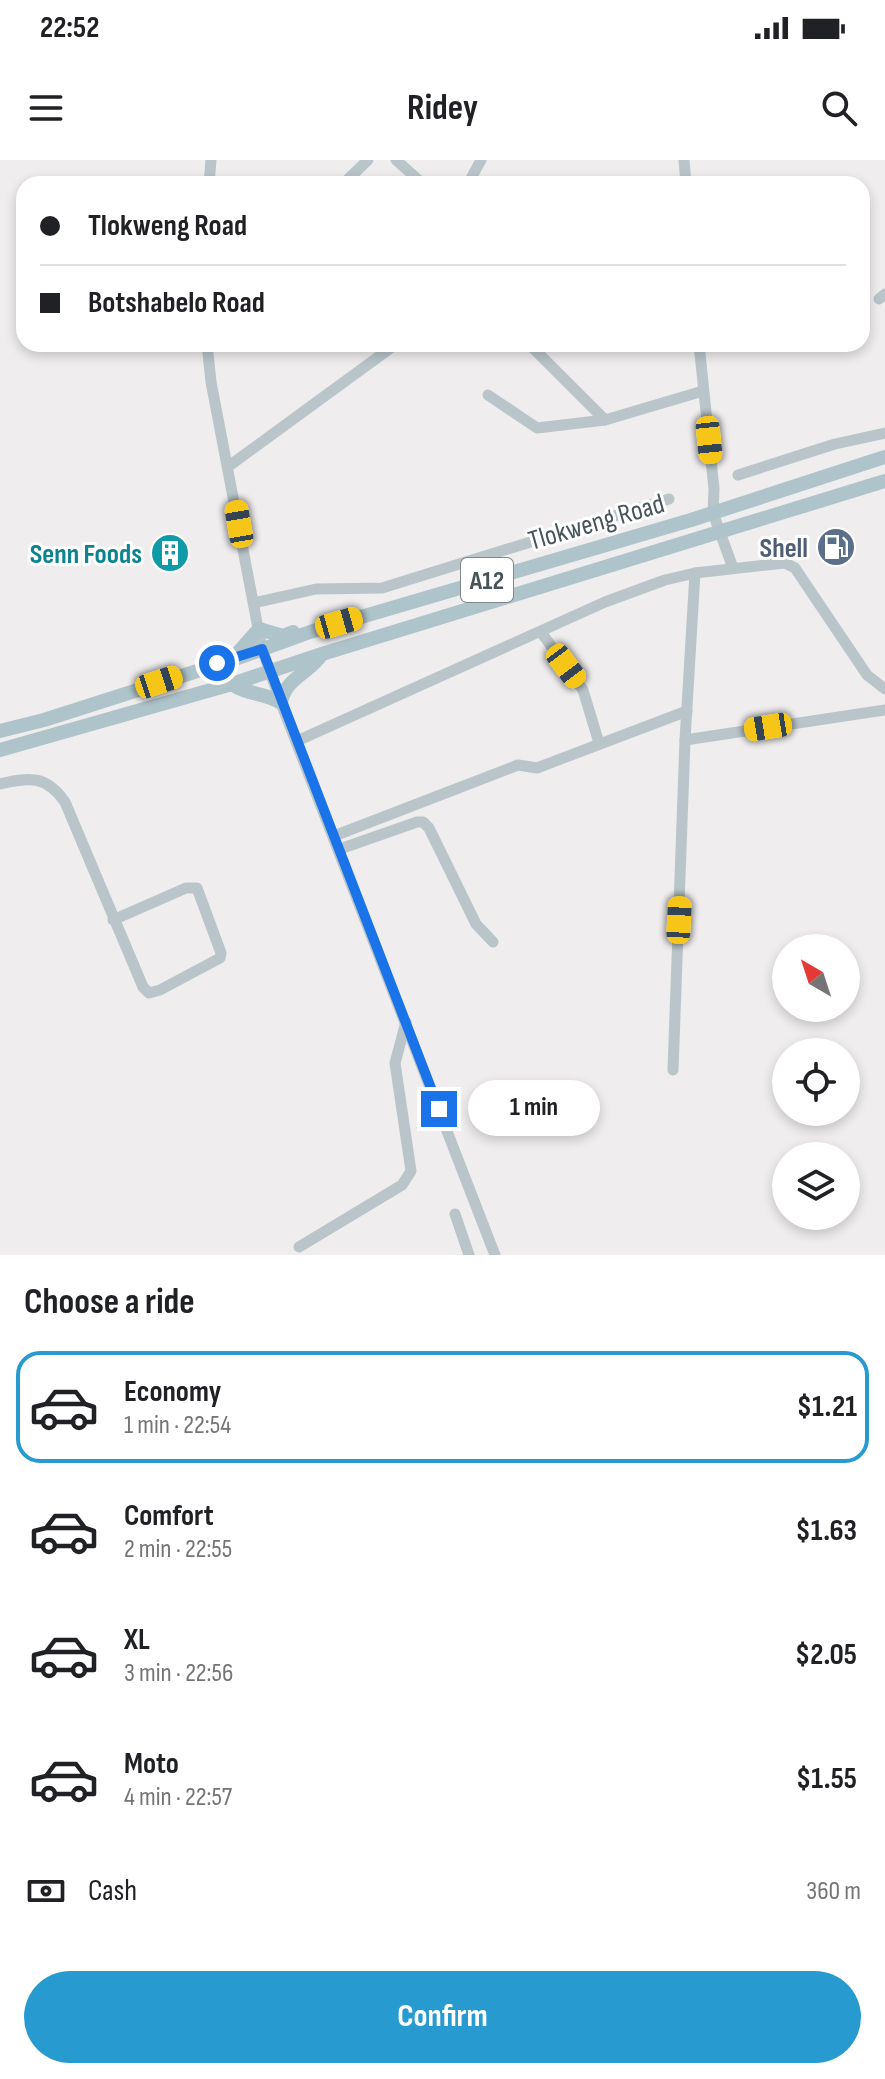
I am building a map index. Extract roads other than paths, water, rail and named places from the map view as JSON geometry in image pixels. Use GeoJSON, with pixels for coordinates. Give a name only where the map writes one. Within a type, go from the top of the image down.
{"type":"FeatureCollection","features":[{"type":"Feature","properties":{"kind":"main road","name":"Tlokweng Road"},"geometry":{"type":"LineString","coordinates":[[0,731],[44,720],[310,632],[713,513],[885,457]]}},
{"type":"Feature","properties":{"kind":"main road","name":"Tlokweng Road"},"geometry":{"type":"LineString","coordinates":[[0,750],[232,684],[885,481]]}},
{"type":"Feature","properties":{"kind":"main road"},"geometry":{"type":"LineString","coordinates":[[217,663],[237,655],[259,629],[283,636],[297,631],[310,632]]}},
{"type":"Feature","properties":{"kind":"main road"},"geometry":{"type":"LineString","coordinates":[[232,684],[240,690],[265,694],[281,703],[286,687],[315,665],[322,654]]}},
{"type":"Feature","properties":{"kind":"street"},"geometry":{"type":"LineString","coordinates":[[351,176],[368,160]]}},
{"type":"Feature","properties":{"kind":"street"},"geometry":{"type":"LineString","coordinates":[[396,160],[414,176]]}},
{"type":"Feature","properties":{"kind":"street"},"geometry":{"type":"LineString","coordinates":[[208,352],[262,649],[495,1255]]}},
{"type":"Feature","properties":{"kind":"street"},"geometry":{"type":"LineString","coordinates":[[229,466],[385,352]]}},
{"type":"Feature","properties":{"kind":"street"},"geometry":{"type":"LineString","coordinates":[[537,352],[605,420]]}},
{"type":"Feature","properties":{"kind":"street"},"geometry":{"type":"LineString","coordinates":[[700,352],[714,489],[713,513],[733,568]]}},
{"type":"Feature","properties":{"kind":"street"},"geometry":{"type":"LineString","coordinates":[[488,395],[537,428],[605,420],[703,391]]}},
{"type":"Feature","properties":{"kind":"street"},"geometry":{"type":"LineString","coordinates":[[738,475],[835,444],[885,433]]}},
{"type":"Feature","properties":{"kind":"street"},"geometry":{"type":"LineString","coordinates":[[254,603],[316,589],[382,588],[669,499]]}},
{"type":"Feature","properties":{"kind":"street"},"geometry":{"type":"LineString","coordinates":[[297,741],[605,602],[665,580],[695,573],[785,563],[795,568],[867,675],[885,689]]}},
{"type":"Feature","properties":{"kind":"street"},"geometry":{"type":"LineString","coordinates":[[673,1070],[685,740],[695,573]]}},
{"type":"Feature","properties":{"kind":"street"},"geometry":{"type":"LineString","coordinates":[[541,632],[583,690],[599,743]]}},
{"type":"Feature","properties":{"kind":"street"},"geometry":{"type":"LineString","coordinates":[[685,740],[885,710]]}},
{"type":"Feature","properties":{"kind":"street"},"geometry":{"type":"LineString","coordinates":[[334,836],[518,765],[537,768],[687,711]]}},
{"type":"Feature","properties":{"kind":"street"},"geometry":{"type":"LineString","coordinates":[[0,784],[31,779],[45,781],[65,802],[113,920],[143,987],[149,993],[220,958],[217,941],[197,888],[186,888],[113,920]]}},
{"type":"Feature","properties":{"kind":"street"},"geometry":{"type":"LineString","coordinates":[[340,849],[423,822],[429,828],[476,924],[493,942]]}},
{"type":"Feature","properties":{"kind":"street"},"geometry":{"type":"LineString","coordinates":[[299,1247],[402,1185],[409,1177],[411,1171],[395,1063],[406,1022]]}},
{"type":"Feature","properties":{"kind":"street"},"geometry":{"type":"LineString","coordinates":[[455,1214],[469,1255]]}},
{"type":"Feature","properties":{"kind":"place","name":"Shell"},"geometry":{"type":"Point","coordinates":[836,547]}},
{"type":"Feature","properties":{"kind":"place","name":"Senn Foods"},"geometry":{"type":"Point","coordinates":[170,553]}}]}
